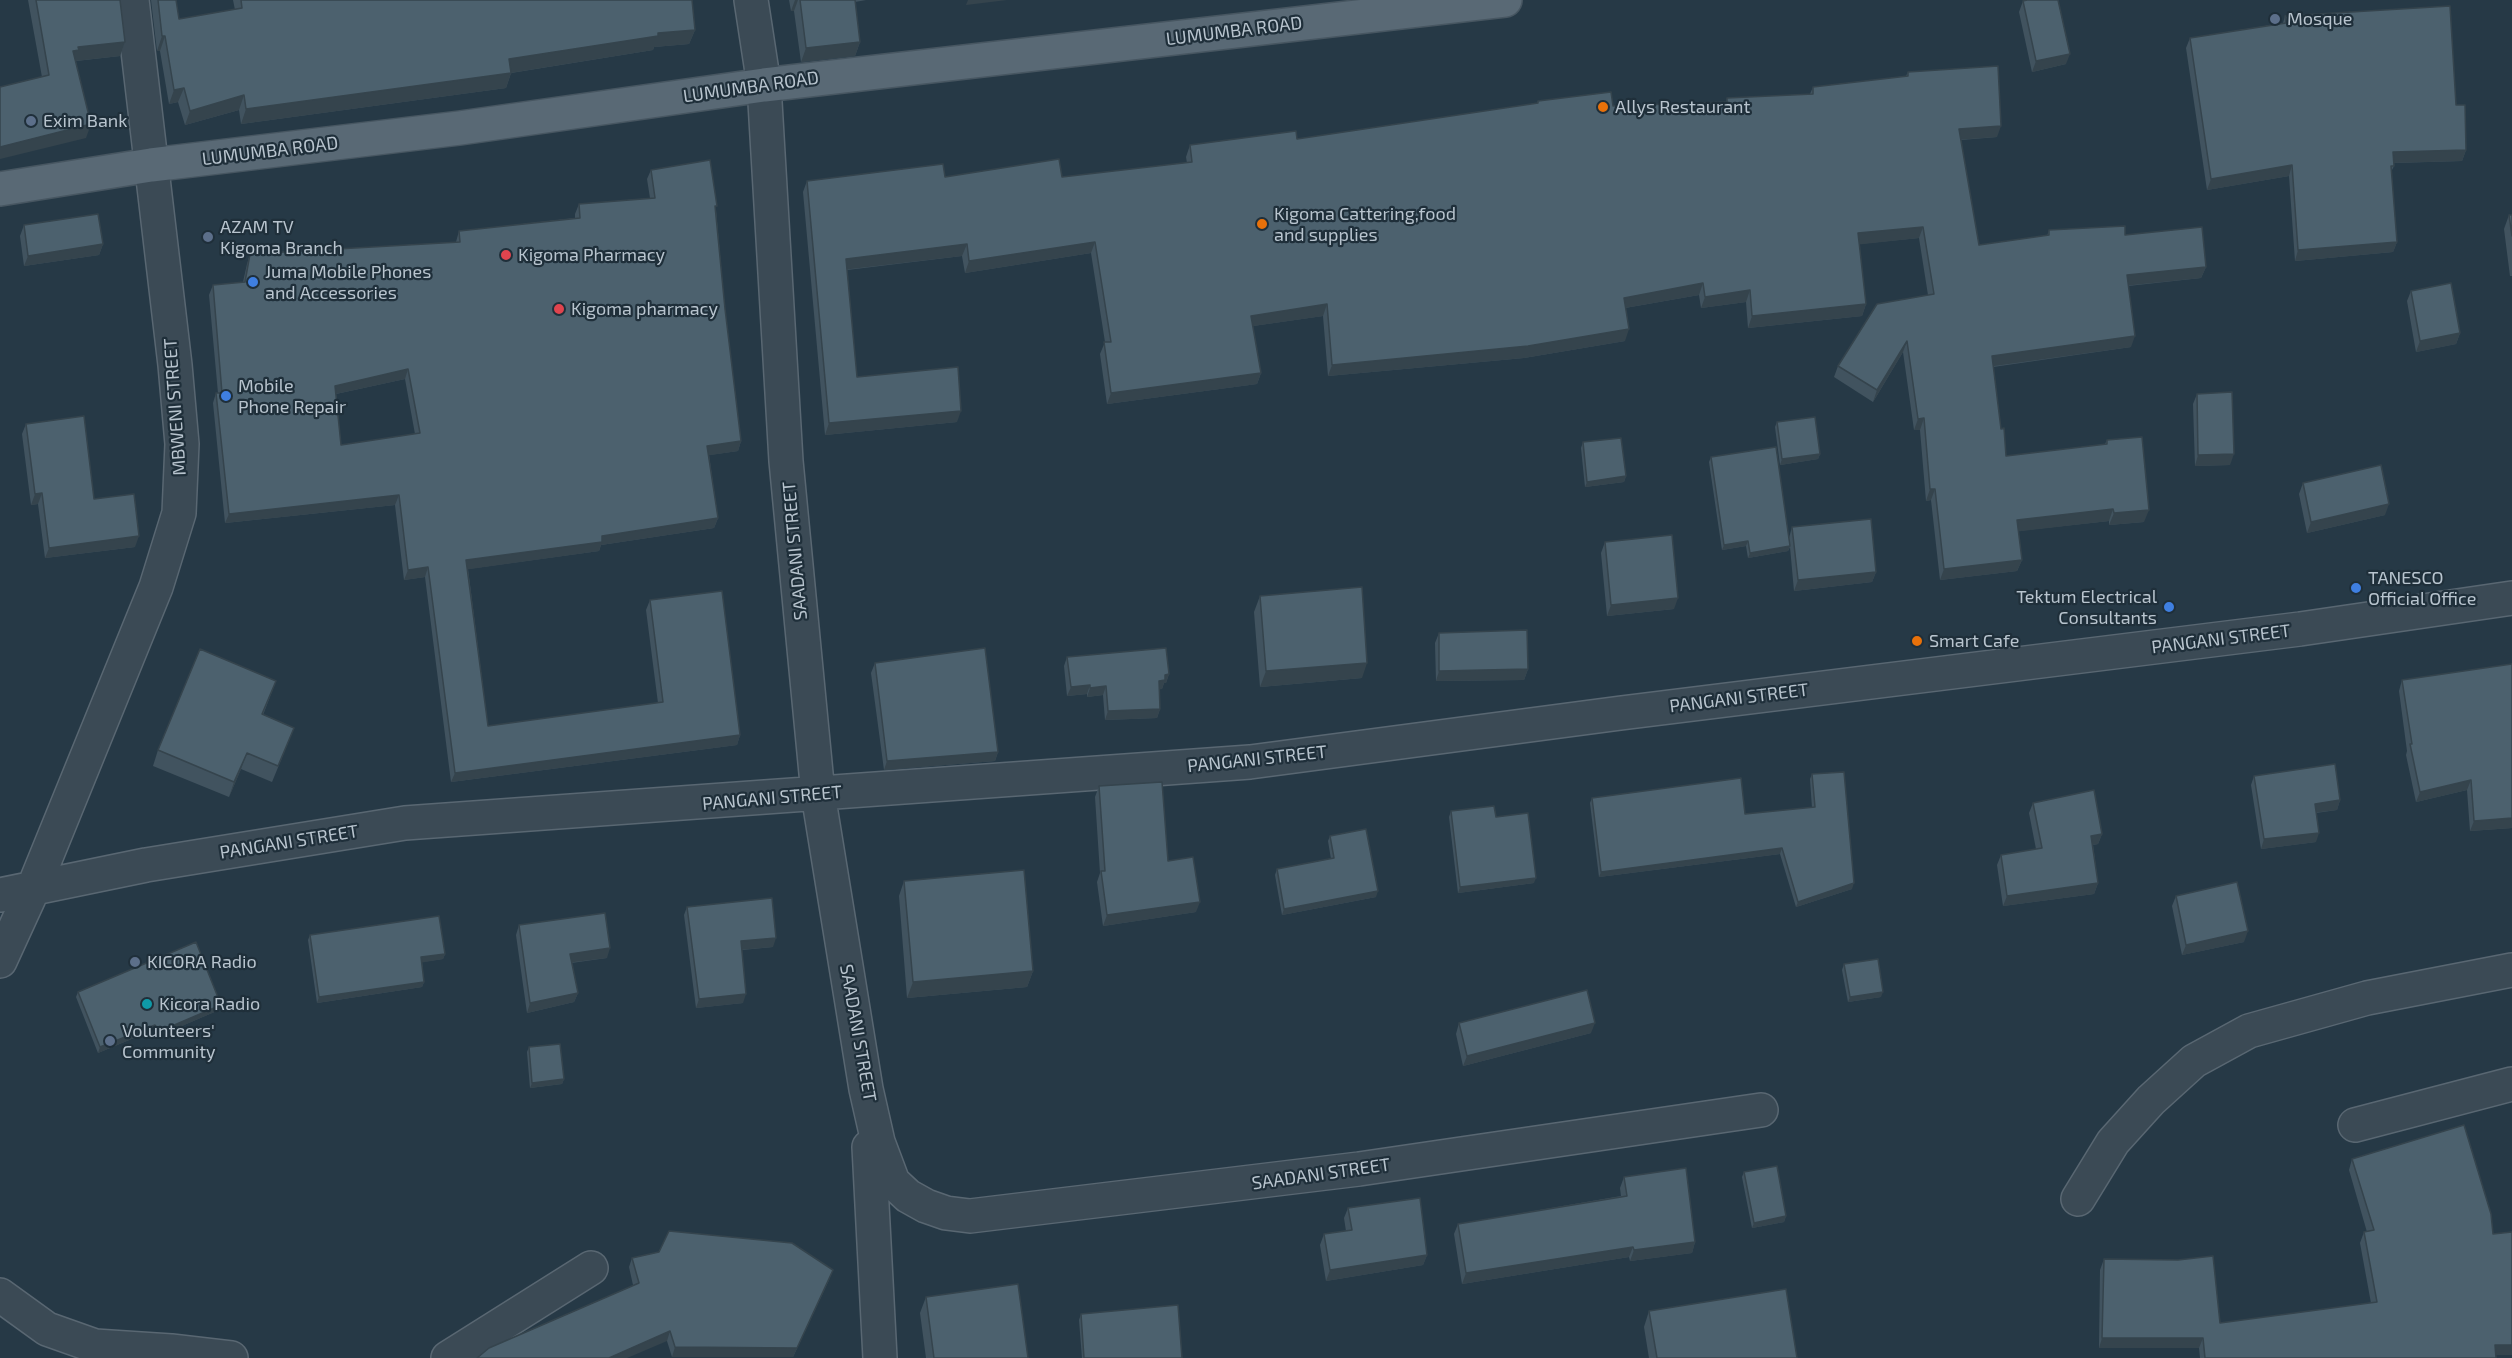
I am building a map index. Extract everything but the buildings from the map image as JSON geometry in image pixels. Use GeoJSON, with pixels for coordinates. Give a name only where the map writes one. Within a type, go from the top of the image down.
{"type":"FeatureCollection","features":[{"type":"Feature","properties":{"kind":"main road","name":"LUMUMBA ROAD"},"geometry":{"type":"LineString","coordinates":[[0,189],[151,165],[460,129],[764,85],[1504,0]]}},
{"type":"Feature","properties":{"kind":"street","name":"MBWENI STREET"},"geometry":{"type":"LineString","coordinates":[[0,961],[33,889],[156,587],[179,513],[181,432],[132,0]]}},
{"type":"Feature","properties":{"kind":"street","name":"SAADANI STREET"},"geometry":{"type":"LineString","coordinates":[[751,0],[764,85],[786,460],[818,794],[866,1089],[878,1142],[893,1182],[908,1196],[926,1206],[946,1213],[970,1216],[1359,1169],[1761,1110]]}},
{"type":"Feature","properties":{"kind":"street","name":"PANGANI STREET"},"geometry":{"type":"LineString","coordinates":[[0,895],[146,865],[405,823],[1250,762],[1621,713],[2300,629],[2512,598]]}},
{"type":"Feature","properties":{"kind":"street"},"geometry":{"type":"LineString","coordinates":[[2078,1199],[2113,1142],[2151,1100],[2194,1061],[2248,1031],[2367,998],[2512,970]]}},
{"type":"Feature","properties":{"kind":"street"},"geometry":{"type":"LineString","coordinates":[[2355,1125],[2512,1084]]}},
{"type":"Feature","properties":{"kind":"street"},"geometry":{"type":"LineString","coordinates":[[866,1089],[880,1358]]}},
{"type":"Feature","properties":{"kind":"street"},"geometry":{"type":"LineString","coordinates":[[448,1358],[591,1268]]}},
{"type":"Feature","properties":{"kind":"street"},"geometry":{"type":"LineString","coordinates":[[0,1295],[47,1329],[95,1346],[231,1358]]}},
{"type":"Feature","properties":{"kind":"place","name":"Mosque"},"geometry":{"type":"Point","coordinates":[2275,19]}},
{"type":"Feature","properties":{"kind":"place","name":"Allys Restaurant"},"geometry":{"type":"Point","coordinates":[1603,107]}},
{"type":"Feature","properties":{"kind":"place","name":"Exim Bank"},"geometry":{"type":"Point","coordinates":[31,121]}},
{"type":"Feature","properties":{"kind":"place","name":"Kigoma Cattering,food and supplies"},"geometry":{"type":"Point","coordinates":[1262,224]}},
{"type":"Feature","properties":{"kind":"place","name":"AZAM TV Kigoma Branch"},"geometry":{"type":"Point","coordinates":[208,237]}},
{"type":"Feature","properties":{"kind":"place","name":"Kigoma Pharmacy"},"geometry":{"type":"Point","coordinates":[506,255]}},
{"type":"Feature","properties":{"kind":"place","name":"Juma Mobile Phones and Accessories"},"geometry":{"type":"Point","coordinates":[253,282]}},
{"type":"Feature","properties":{"kind":"place","name":"Kigoma pharmacy"},"geometry":{"type":"Point","coordinates":[559,309]}},
{"type":"Feature","properties":{"kind":"place","name":"Mobile Phone Repair"},"geometry":{"type":"Point","coordinates":[226,396]}},
{"type":"Feature","properties":{"kind":"place","name":"TANESCO Official Office"},"geometry":{"type":"Point","coordinates":[2356,588]}},
{"type":"Feature","properties":{"kind":"place","name":"Tektum Electrical Consultants"},"geometry":{"type":"Point","coordinates":[2169,607]}},
{"type":"Feature","properties":{"kind":"place","name":"Smart Cafe"},"geometry":{"type":"Point","coordinates":[1917,641]}},
{"type":"Feature","properties":{"kind":"place","name":"KICORA Radio"},"geometry":{"type":"Point","coordinates":[135,962]}},
{"type":"Feature","properties":{"kind":"place","name":"Kicora Radio"},"geometry":{"type":"Point","coordinates":[147,1004]}},
{"type":"Feature","properties":{"kind":"place","name":"Volunteers' Community"},"geometry":{"type":"Point","coordinates":[110,1041]}}]}
